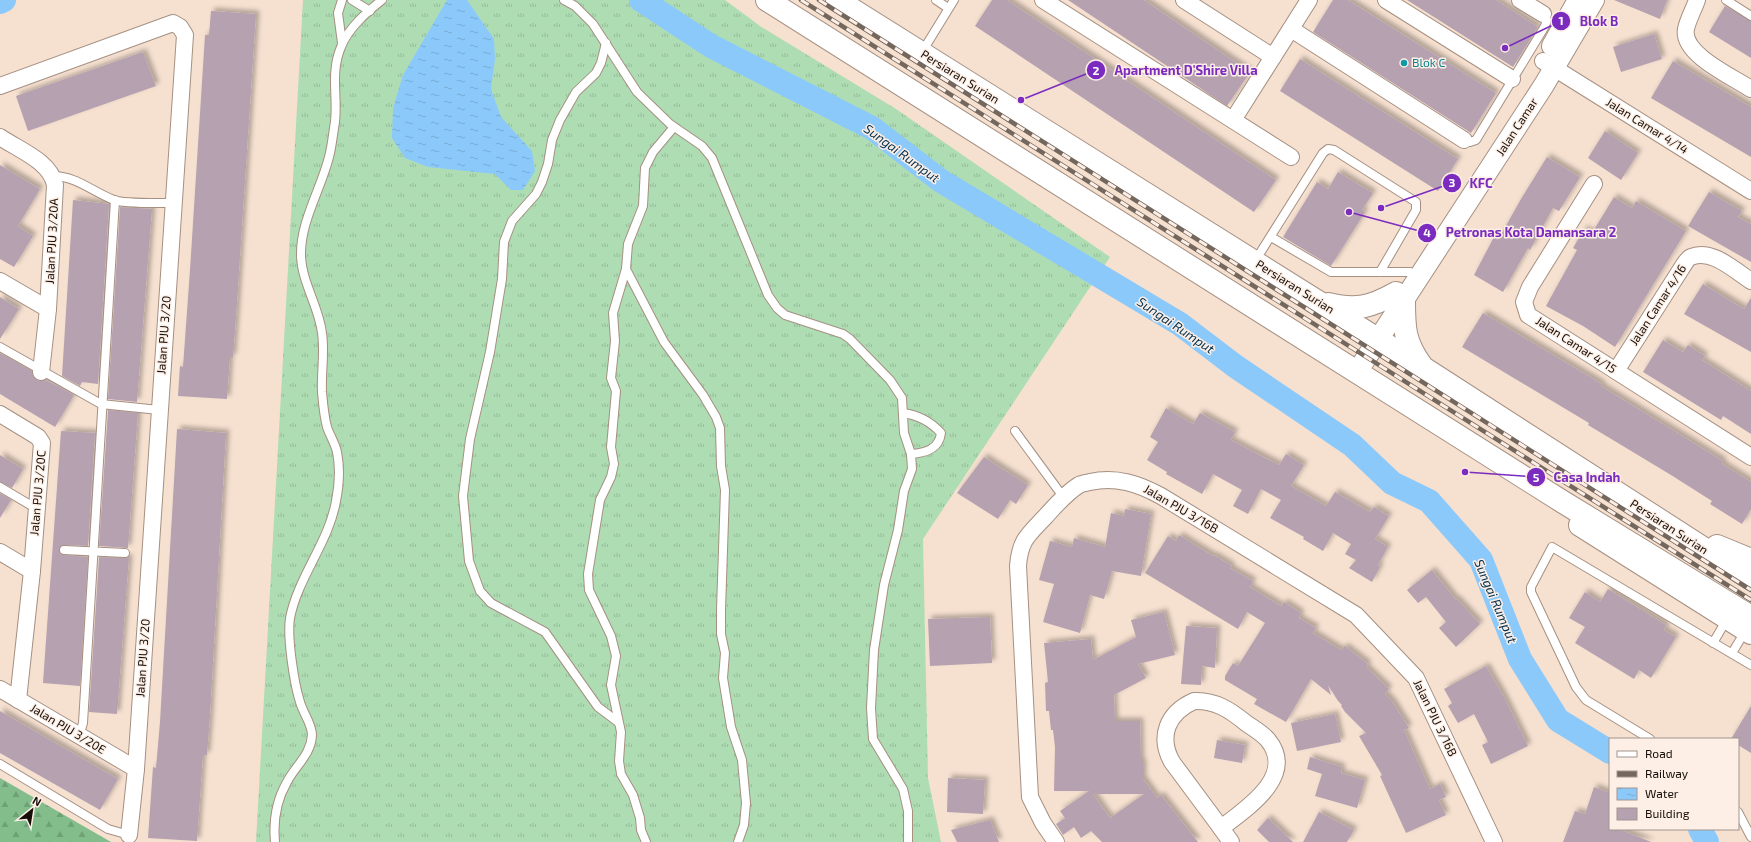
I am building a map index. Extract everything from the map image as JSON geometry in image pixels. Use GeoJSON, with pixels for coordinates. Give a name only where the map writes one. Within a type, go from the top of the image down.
{"type":"FeatureCollection","features":[{"type":"Feature","properties":{"kind":"main road"},"geometry":{"type":"LineString","coordinates":[[767,0],[1563,502],[1749,627]]}},
{"type":"Feature","properties":{"kind":"main road","name":"Persiaran Surian"},"geometry":{"type":"LineString","coordinates":[[837,0],[1422,367],[1751,579]]}},
{"type":"Feature","properties":{"kind":"main road"},"geometry":{"type":"LineString","coordinates":[[1317,301],[1345,308],[1366,307],[1400,297],[1404,332],[1412,353],[1422,367]]}},
{"type":"Feature","properties":{"kind":"main road"},"geometry":{"type":"LineString","coordinates":[[1267,316],[1355,382],[1727,618],[1749,627]]}},
{"type":"Feature","properties":{"kind":"main road"},"geometry":{"type":"LineString","coordinates":[[1666,525],[1751,560]]}},
{"type":"Feature","properties":{"kind":"street"},"geometry":{"type":"LineString","coordinates":[[1043,0],[1291,158]]}},
{"type":"Feature","properties":{"kind":"street"},"geometry":{"type":"LineString","coordinates":[[1184,0],[1273,57]]}},
{"type":"Feature","properties":{"kind":"street"},"geometry":{"type":"LineString","coordinates":[[1233,120],[1309,0]]}},
{"type":"Feature","properties":{"kind":"street"},"geometry":{"type":"LineString","coordinates":[[1386,0],[1512,79]]}},
{"type":"Feature","properties":{"kind":"street"},"geometry":{"type":"LineString","coordinates":[[1520,0],[1543,14]]}},
{"type":"Feature","properties":{"kind":"street","name":"Jalan Camar"},"geometry":{"type":"LineString","coordinates":[[1353,370],[1549,64],[1578,0]]}},
{"type":"Feature","properties":{"kind":"street","name":"Jalan Camar"},"geometry":{"type":"LineString","coordinates":[[1400,297],[1410,272],[1549,64],[1594,0]]}},
{"type":"Feature","properties":{"kind":"street"},"geometry":{"type":"LineString","coordinates":[[1697,0],[1685,30],[1687,44],[1696,54],[1751,89]]}},
{"type":"Feature","properties":{"kind":"street","name":"Jalan PJU 3/20"},"geometry":{"type":"LineString","coordinates":[[0,86],[173,23],[180,27],[185,35],[136,770],[129,835]]}},
{"type":"Feature","properties":{"kind":"street"},"geometry":{"type":"LineString","coordinates":[[1291,29],[1464,140]]}},
{"type":"Feature","properties":{"kind":"street","name":"Jalan Camar 4/14"},"geometry":{"type":"LineString","coordinates":[[1549,64],[1751,191]]}},
{"type":"Feature","properties":{"kind":"street"},"geometry":{"type":"LineString","coordinates":[[0,137],[48,168],[53,176]]}},
{"type":"Feature","properties":{"kind":"street","name":"Jalan PJU 3/20A"},"geometry":{"type":"LineString","coordinates":[[41,372],[48,309],[55,184],[53,176]]}},
{"type":"Feature","properties":{"kind":"street","name":"Jalan Camar 4/15"},"geometry":{"type":"LineString","coordinates":[[1594,184],[1530,287],[1524,302],[1528,315],[1751,457]]}},
{"type":"Feature","properties":{"kind":"street","name":"Jalan Camar 4/16"},"geometry":{"type":"LineString","coordinates":[[1616,371],[1682,266],[1691,257],[1705,255],[1718,260],[1751,281]]}},
{"type":"Feature","properties":{"kind":"street"},"geometry":{"type":"LineString","coordinates":[[0,281],[48,309]]}},
{"type":"Feature","properties":{"kind":"street","name":"Jalan PJU 3/20C"},"geometry":{"type":"LineString","coordinates":[[0,414],[38,437],[42,443],[32,571],[18,700]]}},
{"type":"Feature","properties":{"kind":"street","name":"Jalan PJU 3/16B"},"geometry":{"type":"LineString","coordinates":[[1056,842],[1043,823],[1030,797],[1018,566],[1019,554],[1024,540],[1064,498],[1080,484],[1101,479],[1124,481],[1143,487],[1161,496],[1356,615],[1416,678],[1494,842]]}},
{"type":"Feature","properties":{"kind":"street"},"geometry":{"type":"LineString","coordinates":[[0,552],[32,571]]}},
{"type":"Feature","properties":{"kind":"street","name":"Jalan PJU 3/20E"},"geometry":{"type":"LineString","coordinates":[[0,689],[136,770]]}},
{"type":"Feature","properties":{"kind":"street"},"geometry":{"type":"LineString","coordinates":[[1221,828],[1253,804],[1264,792],[1273,778],[1276,767],[1276,757],[1267,739],[1231,711],[1218,704],[1203,701],[1194,702],[1185,705],[1172,717],[1166,730],[1166,752],[1231,842]]}},
{"type":"Feature","properties":{"kind":"lane"},"geometry":{"type":"LineString","coordinates":[[342,0],[338,13],[342,43]]}},
{"type":"Feature","properties":{"kind":"lane"},"geometry":{"type":"LineString","coordinates":[[352,0],[370,11]]}},
{"type":"Feature","properties":{"kind":"lane"},"geometry":{"type":"LineString","coordinates":[[275,842],[274,821],[276,806],[287,780],[304,758],[309,747],[312,734],[300,704],[296,688],[291,650],[290,619],[297,597],[329,527],[336,501],[338,473],[336,451],[327,426],[322,392],[322,333],[304,278],[301,255],[305,228],[329,157],[335,120],[335,68],[342,43],[359,21],[382,0]]}},
{"type":"Feature","properties":{"kind":"lane"},"geometry":{"type":"LineString","coordinates":[[564,0],[575,6],[593,24],[637,92],[674,127],[702,146],[712,158],[768,295],[777,308],[785,315],[843,334],[850,339],[890,380],[902,398],[904,433],[911,454],[912,469],[904,491],[898,530],[884,585],[874,650],[871,708],[873,739],[903,789],[908,811],[908,842]]}},
{"type":"Feature","properties":{"kind":"lane"},"geometry":{"type":"LineString","coordinates":[[936,0],[948,8]]}},
{"type":"Feature","properties":{"kind":"lane"},"geometry":{"type":"LineString","coordinates":[[921,53],[954,0]]}},
{"type":"Feature","properties":{"kind":"lane"},"geometry":{"type":"LineString","coordinates":[[1726,0],[1751,16]]}},
{"type":"Feature","properties":{"kind":"lane"},"geometry":{"type":"LineString","coordinates":[[1464,140],[1470,142],[1476,140],[1545,26],[1547,20],[1543,14]]}},
{"type":"Feature","properties":{"kind":"lane"},"geometry":{"type":"LineString","coordinates":[[606,43],[602,63],[596,73],[576,92],[560,120],[552,140],[548,164],[536,194],[512,221],[504,242],[502,279],[490,352],[470,439],[463,496],[469,562],[480,591],[491,603],[545,632],[598,707],[618,722]]}},
{"type":"Feature","properties":{"kind":"lane"},"geometry":{"type":"LineString","coordinates":[[644,841],[633,795],[621,774],[621,732],[612,685],[616,656],[611,636],[590,590],[588,574],[600,500],[611,477],[614,464],[611,447],[616,391],[610,378],[615,342],[613,313],[626,269],[626,251],[630,236],[643,206],[645,168],[653,152],[674,127]]}},
{"type":"Feature","properties":{"kind":"lane"},"geometry":{"type":"LineString","coordinates":[[1254,262],[1323,153],[1328,149],[1334,150],[1416,202],[1416,210],[1380,272]]}},
{"type":"Feature","properties":{"kind":"lane"},"geometry":{"type":"LineString","coordinates":[[53,176],[64,176],[115,200],[173,203]]}},
{"type":"Feature","properties":{"kind":"lane"},"geometry":{"type":"LineString","coordinates":[[79,736],[83,723],[101,404],[115,200]]}},
{"type":"Feature","properties":{"kind":"lane"},"geometry":{"type":"LineString","coordinates":[[1271,237],[1331,272],[1410,272]]}},
{"type":"Feature","properties":{"kind":"lane"},"geometry":{"type":"LineString","coordinates":[[626,269],[664,342],[702,395],[716,417],[720,428],[721,466],[725,490],[721,610],[721,634],[725,653],[724,678],[731,727],[742,760],[746,803],[744,825],[738,842]]}},
{"type":"Feature","properties":{"kind":"lane"},"geometry":{"type":"LineString","coordinates":[[0,347],[41,372],[101,404],[159,410]]}},
{"type":"Feature","properties":{"kind":"lane"},"geometry":{"type":"LineString","coordinates":[[903,413],[915,415],[929,423],[941,433],[940,440],[935,447],[928,451],[911,454]]}},
{"type":"Feature","properties":{"kind":"lane"},"geometry":{"type":"LineString","coordinates":[[1015,431],[1064,498]]}},
{"type":"Feature","properties":{"kind":"lane"},"geometry":{"type":"LineString","coordinates":[[0,487],[37,509]]}},
{"type":"Feature","properties":{"kind":"lane"},"geometry":{"type":"LineString","coordinates":[[1648,738],[1586,700],[1576,687],[1531,592],[1531,587],[1552,547],[1751,665]]}},
{"type":"Feature","properties":{"kind":"lane"},"geometry":{"type":"LineString","coordinates":[[64,550],[125,554]]}},
{"type":"Feature","properties":{"kind":"lane"},"geometry":{"type":"LineString","coordinates":[[1713,643],[1727,618]]}},
{"type":"Feature","properties":{"kind":"lane"},"geometry":{"type":"LineString","coordinates":[[1732,654],[1749,627]]}},
{"type":"Feature","properties":{"kind":"lane"},"geometry":{"type":"LineString","coordinates":[[0,764],[108,829],[129,835]]}},
{"type":"Feature","properties":{"kind":"lane"},"geometry":{"type":"LineString","coordinates":[[1739,814],[1751,837]]}},
{"type":"Feature","properties":{"kind":"green space"},"geometry":{"type":"Polygon","coordinates":[[[303,0],[725,0],[760,26],[896,109],[1110,257],[923,539],[928,778],[941,842],[256,842],[303,0]]]}},
{"type":"Feature","properties":{"kind":"green space"},"geometry":{"type":"Polygon","coordinates":[[[0,778],[111,842],[0,842],[0,778]]]}},
{"type":"Feature","properties":{"kind":"water"},"geometry":{"type":"Polygon","coordinates":[[[447,0],[467,0],[494,39],[495,59],[491,89],[501,117],[532,151],[535,171],[523,190],[511,190],[495,174],[428,167],[405,158],[392,138],[393,108],[403,75],[447,0]]]}},
{"type":"Feature","properties":{"kind":"building"},"geometry":{"type":"Polygon","coordinates":[[[992,0],[1007,0],[1276,180],[1254,212],[975,26],[992,0]]]}},
{"type":"Feature","properties":{"kind":"building"},"geometry":{"type":"Polygon","coordinates":[[[1068,0],[1144,0],[1250,72],[1227,106],[1068,0]]]}},
{"type":"Feature","properties":{"kind":"building","name":"Blok C"},"geometry":{"type":"Polygon","coordinates":[[[1333,0],[1348,0],[1496,93],[1471,133],[1313,32],[1333,0]]]}},
{"type":"Feature","properties":{"kind":"building"},"geometry":{"type":"Polygon","coordinates":[[[1407,0],[1496,0],[1538,27],[1513,67],[1407,0]]]}},
{"type":"Feature","properties":{"kind":"building"},"geometry":{"type":"Polygon","coordinates":[[[1614,0],[1667,0],[1660,19],[1614,0]]]}},
{"type":"Feature","properties":{"kind":"building"},"geometry":{"type":"Polygon","coordinates":[[[1725,6],[1751,21],[1751,58],[1709,32],[1725,6]]]}},
{"type":"Feature","properties":{"kind":"building"},"geometry":{"type":"Polygon","coordinates":[[[211,11],[256,14],[233,357],[230,357],[227,399],[178,396],[180,366],[183,367],[205,35],[209,35],[211,11]]]}},
{"type":"Feature","properties":{"kind":"building"},"geometry":{"type":"Polygon","coordinates":[[[1654,34],[1662,59],[1621,72],[1613,47],[1654,34]]]}},
{"type":"Feature","properties":{"kind":"building"},"geometry":{"type":"Polygon","coordinates":[[[143,52],[156,86],[28,131],[16,96],[143,52]]]}},
{"type":"Feature","properties":{"kind":"building"},"geometry":{"type":"Polygon","coordinates":[[[1300,59],[1458,159],[1438,191],[1280,91],[1300,59]]]}},
{"type":"Feature","properties":{"kind":"building"},"geometry":{"type":"Polygon","coordinates":[[[1673,61],[1751,107],[1751,157],[1651,98],[1673,61]]]}},
{"type":"Feature","properties":{"kind":"building"},"geometry":{"type":"Polygon","coordinates":[[[1605,131],[1638,153],[1621,180],[1588,158],[1605,131]]]}},
{"type":"Feature","properties":{"kind":"building"},"geometry":{"type":"Polygon","coordinates":[[[1547,157],[1580,177],[1559,211],[1553,208],[1530,250],[1528,248],[1503,292],[1474,275],[1494,237],[1498,240],[1547,157]]]}},
{"type":"Feature","properties":{"kind":"building"},"geometry":{"type":"Polygon","coordinates":[[[0,165],[40,189],[18,226],[33,236],[14,267],[0,259],[0,165]]]}},
{"type":"Feature","properties":{"kind":"building"},"geometry":{"type":"Polygon","coordinates":[[[1338,172],[1373,193],[1362,210],[1365,212],[1331,266],[1283,237],[1317,182],[1328,189],[1338,172]]]}},
{"type":"Feature","properties":{"kind":"building"},"geometry":{"type":"Polygon","coordinates":[[[1709,192],[1742,211],[1738,217],[1751,224],[1751,262],[1688,226],[1709,192]]]}},
{"type":"Feature","properties":{"kind":"building"},"geometry":{"type":"Polygon","coordinates":[[[1614,197],[1632,208],[1636,201],[1686,231],[1615,347],[1583,326],[1546,306],[1577,250],[1573,248],[1584,229],[1592,233],[1614,197]]]}},
{"type":"Feature","properties":{"kind":"building"},"geometry":{"type":"Polygon","coordinates":[[[73,200],[109,204],[98,384],[82,382],[80,386],[62,376],[73,200]]]}},
{"type":"Feature","properties":{"kind":"building"},"geometry":{"type":"Polygon","coordinates":[[[120,207],[152,209],[137,402],[108,399],[120,207]]]}},
{"type":"Feature","properties":{"kind":"building"},"geometry":{"type":"Polygon","coordinates":[[[1703,284],[1744,309],[1751,298],[1751,352],[1684,314],[1703,284]]]}},
{"type":"Feature","properties":{"kind":"building"},"geometry":{"type":"Polygon","coordinates":[[[0,297],[19,309],[0,339],[0,297]]]}},
{"type":"Feature","properties":{"kind":"building"},"geometry":{"type":"Polygon","coordinates":[[[1483,313],[1602,384],[1601,386],[1723,461],[1722,464],[1751,482],[1751,509],[1742,524],[1710,504],[1712,501],[1588,425],[1589,423],[1462,347],[1483,313]]]}},
{"type":"Feature","properties":{"kind":"building"},"geometry":{"type":"Polygon","coordinates":[[[1663,340],[1683,352],[1688,345],[1705,356],[1702,360],[1751,391],[1751,434],[1723,416],[1721,420],[1643,372],[1663,340]]]}},
{"type":"Feature","properties":{"kind":"building"},"geometry":{"type":"Polygon","coordinates":[[[0,353],[32,371],[36,380],[46,380],[74,395],[55,427],[0,394],[0,353]]]}},
{"type":"Feature","properties":{"kind":"building"},"geometry":{"type":"Polygon","coordinates":[[[1166,408],[1193,424],[1200,413],[1235,432],[1231,440],[1279,465],[1286,454],[1304,465],[1291,486],[1326,506],[1335,492],[1370,512],[1374,507],[1389,516],[1375,539],[1388,547],[1378,565],[1380,567],[1372,582],[1349,568],[1356,560],[1345,554],[1351,544],[1333,533],[1323,551],[1303,539],[1304,537],[1270,518],[1281,500],[1261,489],[1248,514],[1233,506],[1242,490],[1213,474],[1202,494],[1166,474],[1167,472],[1147,460],[1158,442],[1150,437],[1166,408]]]}},
{"type":"Feature","properties":{"kind":"building"},"geometry":{"type":"Polygon","coordinates":[[[108,410],[138,413],[128,548],[99,546],[108,410]]]}},
{"type":"Feature","properties":{"kind":"building"},"geometry":{"type":"Polygon","coordinates":[[[177,429],[226,433],[210,715],[207,755],[203,755],[197,841],[148,838],[153,767],[156,768],[160,722],[177,429]]]}},
{"type":"Feature","properties":{"kind":"building"},"geometry":{"type":"Polygon","coordinates":[[[61,431],[95,433],[88,546],[64,545],[59,549],[59,553],[63,555],[88,557],[80,686],[43,683],[61,431]]]}},
{"type":"Feature","properties":{"kind":"building"},"geometry":{"type":"Polygon","coordinates":[[[0,455],[23,469],[12,488],[0,482],[0,455]]]}},
{"type":"Feature","properties":{"kind":"building"},"geometry":{"type":"Polygon","coordinates":[[[984,457],[1028,485],[1016,504],[1010,500],[998,519],[957,493],[984,457]]]}},
{"type":"Feature","properties":{"kind":"building"},"geometry":{"type":"Polygon","coordinates":[[[0,493],[11,500],[0,518],[0,493]]]}},
{"type":"Feature","properties":{"kind":"building"},"geometry":{"type":"Polygon","coordinates":[[[1125,509],[1151,514],[1141,576],[1112,571],[1104,599],[1090,595],[1080,633],[1043,622],[1054,584],[1039,580],[1050,541],[1072,547],[1074,538],[1105,547],[1111,513],[1124,516],[1125,509]]]}},
{"type":"Feature","properties":{"kind":"building"},"geometry":{"type":"Polygon","coordinates":[[[1179,535],[1232,566],[1230,568],[1253,581],[1250,587],[1281,606],[1284,602],[1301,613],[1299,618],[1316,628],[1313,633],[1341,650],[1345,646],[1368,664],[1366,667],[1389,689],[1385,694],[1392,701],[1409,728],[1404,730],[1430,789],[1440,784],[1446,797],[1439,800],[1446,815],[1406,833],[1380,776],[1382,775],[1359,736],[1366,733],[1345,712],[1328,685],[1331,695],[1311,679],[1286,722],[1254,704],[1257,699],[1225,680],[1225,676],[1233,663],[1238,666],[1265,623],[1247,612],[1238,629],[1145,573],[1168,536],[1176,541],[1179,535]]]}},
{"type":"Feature","properties":{"kind":"building"},"geometry":{"type":"Polygon","coordinates":[[[99,557],[129,557],[117,714],[89,712],[99,557]]]}},
{"type":"Feature","properties":{"kind":"building"},"geometry":{"type":"Polygon","coordinates":[[[1432,570],[1456,600],[1457,599],[1480,624],[1456,647],[1439,628],[1446,622],[1426,597],[1418,603],[1407,590],[1432,570]]]}},
{"type":"Feature","properties":{"kind":"building"},"geometry":{"type":"Polygon","coordinates":[[[1608,589],[1666,625],[1664,630],[1676,637],[1651,678],[1639,670],[1634,679],[1575,643],[1585,627],[1569,618],[1585,592],[1600,602],[1608,589]]]}},
{"type":"Feature","properties":{"kind":"building"},"geometry":{"type":"Polygon","coordinates":[[[1164,612],[1175,655],[1138,664],[1146,678],[1114,695],[1115,721],[1140,721],[1143,779],[1157,798],[1161,795],[1198,842],[1102,842],[1091,831],[1081,838],[1074,827],[1063,835],[1056,824],[1065,818],[1060,811],[1089,791],[1054,791],[1055,747],[1049,711],[1046,711],[1045,683],[1048,682],[1044,643],[1091,639],[1093,660],[1136,637],[1131,620],[1164,612]],[[1093,794],[1110,818],[1144,794],[1093,794]]]}},
{"type":"Feature","properties":{"kind":"building"},"geometry":{"type":"Polygon","coordinates":[[[990,617],[992,663],[930,666],[928,619],[990,617]]]}},
{"type":"Feature","properties":{"kind":"building"},"geometry":{"type":"Polygon","coordinates":[[[1186,626],[1217,628],[1215,668],[1202,666],[1201,685],[1181,684],[1186,626]]]}},
{"type":"Feature","properties":{"kind":"building"},"geometry":{"type":"Polygon","coordinates":[[[1486,666],[1504,697],[1528,746],[1491,764],[1482,745],[1488,742],[1474,714],[1458,723],[1448,706],[1452,703],[1444,689],[1486,666]]]}},
{"type":"Feature","properties":{"kind":"building"},"geometry":{"type":"Polygon","coordinates":[[[1751,706],[1751,753],[1739,746],[1739,738],[1732,738],[1751,706]]]}},
{"type":"Feature","properties":{"kind":"building"},"geometry":{"type":"Polygon","coordinates":[[[0,711],[118,779],[100,810],[0,753],[0,711]]]}},
{"type":"Feature","properties":{"kind":"building"},"geometry":{"type":"Polygon","coordinates":[[[1335,714],[1341,742],[1297,751],[1291,723],[1335,714]]]}},
{"type":"Feature","properties":{"kind":"building"},"geometry":{"type":"Polygon","coordinates":[[[1217,740],[1245,745],[1242,763],[1214,758],[1217,740]]]}},
{"type":"Feature","properties":{"kind":"building"},"geometry":{"type":"Polygon","coordinates":[[[1310,757],[1342,767],[1341,773],[1365,780],[1357,808],[1315,796],[1322,774],[1307,769],[1310,757]]]}},
{"type":"Feature","properties":{"kind":"building"},"geometry":{"type":"Polygon","coordinates":[[[948,778],[985,780],[983,814],[947,812],[948,778]]]}},
{"type":"Feature","properties":{"kind":"building"},"geometry":{"type":"Polygon","coordinates":[[[1594,787],[1609,793],[1609,830],[1621,830],[1651,842],[1563,842],[1575,811],[1585,814],[1594,787]]]}},
{"type":"Feature","properties":{"kind":"building"},"geometry":{"type":"Polygon","coordinates":[[[1319,812],[1354,830],[1347,842],[1303,842],[1319,812]]]}},
{"type":"Feature","properties":{"kind":"building"},"geometry":{"type":"Polygon","coordinates":[[[1268,818],[1293,842],[1269,842],[1257,830],[1268,818]]]}},
{"type":"Feature","properties":{"kind":"building"},"geometry":{"type":"Polygon","coordinates":[[[990,820],[999,842],[957,842],[951,830],[990,820]]]}},
{"type":"Feature","properties":{"kind":"waterway","name":"Sungai Rumput"},"geometry":{"type":"LineString","coordinates":[[0,2],[4,0]]}},
{"type":"Feature","properties":{"kind":"waterway","name":"Sungai Rumput"},"geometry":{"type":"LineString","coordinates":[[641,0],[711,46],[872,128],[941,181],[1180,324],[1235,366],[1352,445],[1392,483],[1429,501],[1481,560],[1520,659],[1558,720],[1609,751]]}},
{"type":"Feature","properties":{"kind":"waterway","name":"Sungai Rumput"},"geometry":{"type":"LineString","coordinates":[[1701,830],[1707,842]]}},
{"type":"Feature","properties":{"kind":"railway"},"geometry":{"type":"LineString","coordinates":[[801,0],[1751,600]]}},
{"type":"Feature","properties":{"kind":"railway"},"geometry":{"type":"LineString","coordinates":[[819,0],[1751,590]]}},
{"type":"Feature","properties":{"kind":"place","name":"Blok B"},"geometry":{"type":"Point","coordinates":[1505,48]}},
{"type":"Feature","properties":{"kind":"place","name":"Blok C"},"geometry":{"type":"Point","coordinates":[1404,63]}},
{"type":"Feature","properties":{"kind":"place","name":"Apartment D'Shire Villa"},"geometry":{"type":"Point","coordinates":[1021,100]}},
{"type":"Feature","properties":{"kind":"place","name":"KFC"},"geometry":{"type":"Point","coordinates":[1381,208]}},
{"type":"Feature","properties":{"kind":"place","name":"Petronas Kota Damansara 2"},"geometry":{"type":"Point","coordinates":[1349,212]}},
{"type":"Feature","properties":{"kind":"place","name":"Casa Indah"},"geometry":{"type":"Point","coordinates":[1465,472]}}]}
